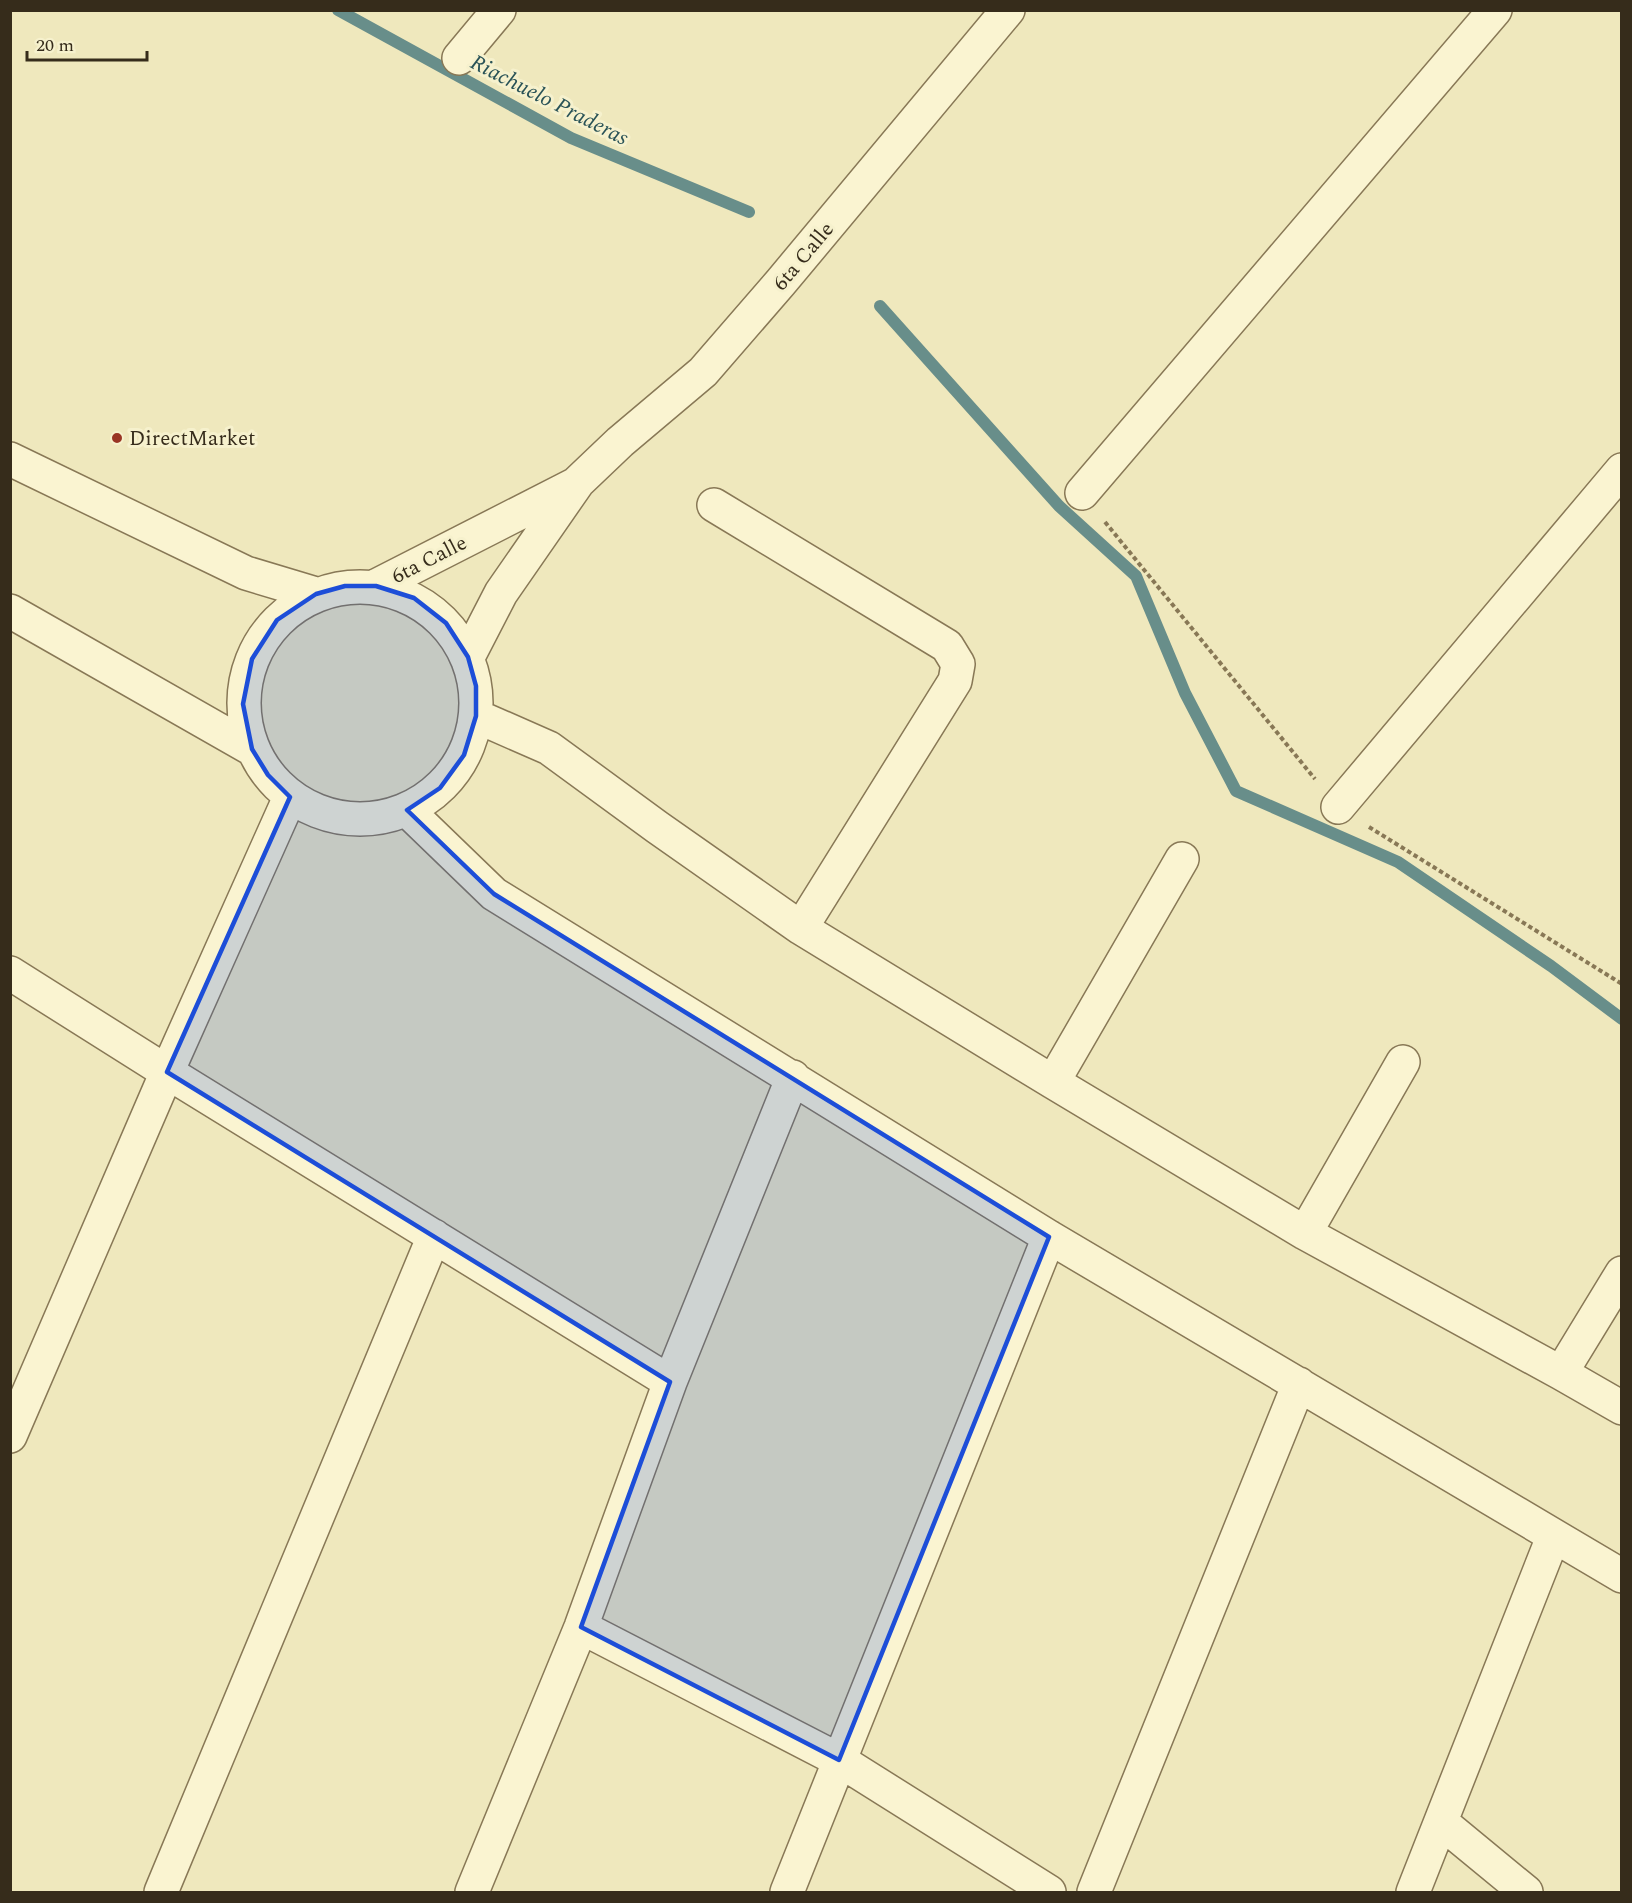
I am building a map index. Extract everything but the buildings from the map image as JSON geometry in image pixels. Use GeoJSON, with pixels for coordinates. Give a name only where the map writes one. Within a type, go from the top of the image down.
{"type":"FeatureCollection","features":[{"type":"Feature","properties":{"kind":"street"},"geometry":{"type":"LineString","coordinates":[[459,58],[499,10]]}},
{"type":"Feature","properties":{"kind":"street","name":"6ta Calle"},"geometry":{"type":"LineString","coordinates":[[468,657],[501,593],[578,482],[620,441],[703,372],[1008,10]]}},
{"type":"Feature","properties":{"kind":"street"},"geometry":{"type":"LineString","coordinates":[[1082,493],[1495,10]]}},
{"type":"Feature","properties":{"kind":"street"},"geometry":{"type":"LineString","coordinates":[[10,459],[246,573],[316,594]]}},
{"type":"Feature","properties":{"kind":"street"},"geometry":{"type":"LineString","coordinates":[[1338,807],[1622,470]]}},
{"type":"Feature","properties":{"kind":"street","name":"6ta Calle"},"geometry":{"type":"LineString","coordinates":[[376,586],[578,482]]}},
{"type":"Feature","properties":{"kind":"street"},"geometry":{"type":"LineString","coordinates":[[714,505],[947,646],[958,664],[955,681],[801,927]]}},
{"type":"Feature","properties":{"kind":"street"},"geometry":{"type":"LineString","coordinates":[[345,586],[376,586],[414,598],[446,623],[468,657],[476,686],[477,716],[464,755],[440,788],[407,810],[367,820],[326,815],[290,797],[268,775],[252,749],[243,704],[252,659],[277,620],[316,594],[345,586]]}},
{"type":"Feature","properties":{"kind":"street"},"geometry":{"type":"LineString","coordinates":[[10,611],[252,749]]}},
{"type":"Feature","properties":{"kind":"street"},"geometry":{"type":"LineString","coordinates":[[477,716],[549,748],[657,828],[801,927],[1053,1082],[1305,1233],[1561,1372],[1622,1408]]}},
{"type":"Feature","properties":{"kind":"street"},"geometry":{"type":"LineString","coordinates":[[10,1436],[167,1072],[290,797]]}},
{"type":"Feature","properties":{"kind":"street"},"geometry":{"type":"LineString","coordinates":[[407,810],[494,894],[1049,1237],[1622,1576]]}},
{"type":"Feature","properties":{"kind":"street"},"geometry":{"type":"LineString","coordinates":[[1053,1082],[1182,859]]}},
{"type":"Feature","properties":{"kind":"street"},"geometry":{"type":"LineString","coordinates":[[10,973],[670,1382]]}},
{"type":"Feature","properties":{"kind":"street"},"geometry":{"type":"LineString","coordinates":[[1305,1233],[1403,1062]]}},
{"type":"Feature","properties":{"kind":"street"},"geometry":{"type":"LineString","coordinates":[[472,1893],[580,1627],[670,1382],[792,1077]]}},
{"type":"Feature","properties":{"kind":"street"},"geometry":{"type":"LineString","coordinates":[[161,1893],[434,1236]]}},
{"type":"Feature","properties":{"kind":"street"},"geometry":{"type":"LineString","coordinates":[[787,1893],[1049,1237]]}},
{"type":"Feature","properties":{"kind":"street"},"geometry":{"type":"LineString","coordinates":[[1561,1372],[1622,1273]]}},
{"type":"Feature","properties":{"kind":"street"},"geometry":{"type":"LineString","coordinates":[[1094,1893],[1299,1384]]}},
{"type":"Feature","properties":{"kind":"street"},"geometry":{"type":"LineString","coordinates":[[1413,1893],[1553,1537]]}},
{"type":"Feature","properties":{"kind":"street"},"geometry":{"type":"LineString","coordinates":[[580,1627],[839,1760],[1049,1893]]}},
{"type":"Feature","properties":{"kind":"street"},"geometry":{"type":"LineString","coordinates":[[1441,1822],[1526,1893]]}},
{"type":"Feature","properties":{"kind":"highlighted area"},"geometry":{"type":"Polygon","coordinates":[[[345,586],[376,586],[414,598],[446,623],[468,657],[476,686],[476,716],[464,755],[440,788],[407,810],[494,894],[1049,1237],[839,1760],[581,1627],[670,1382],[167,1072],[290,797],[268,775],[252,749],[243,704],[252,659],[277,620],[316,594],[345,586]]]}},
{"type":"Feature","properties":{"kind":"waterway","name":"Riachuelo Praderas"},"geometry":{"type":"LineString","coordinates":[[338,10],[571,138],[749,212]]}},
{"type":"Feature","properties":{"kind":"waterway"},"geometry":{"type":"LineString","coordinates":[[880,306],[1059,506],[1136,576],[1185,693],[1236,791],[1398,862],[1551,966],[1622,1019]]}},
{"type":"Feature","properties":{"kind":"place","name":"DirectMarket"},"geometry":{"type":"Point","coordinates":[117,438]}}]}
